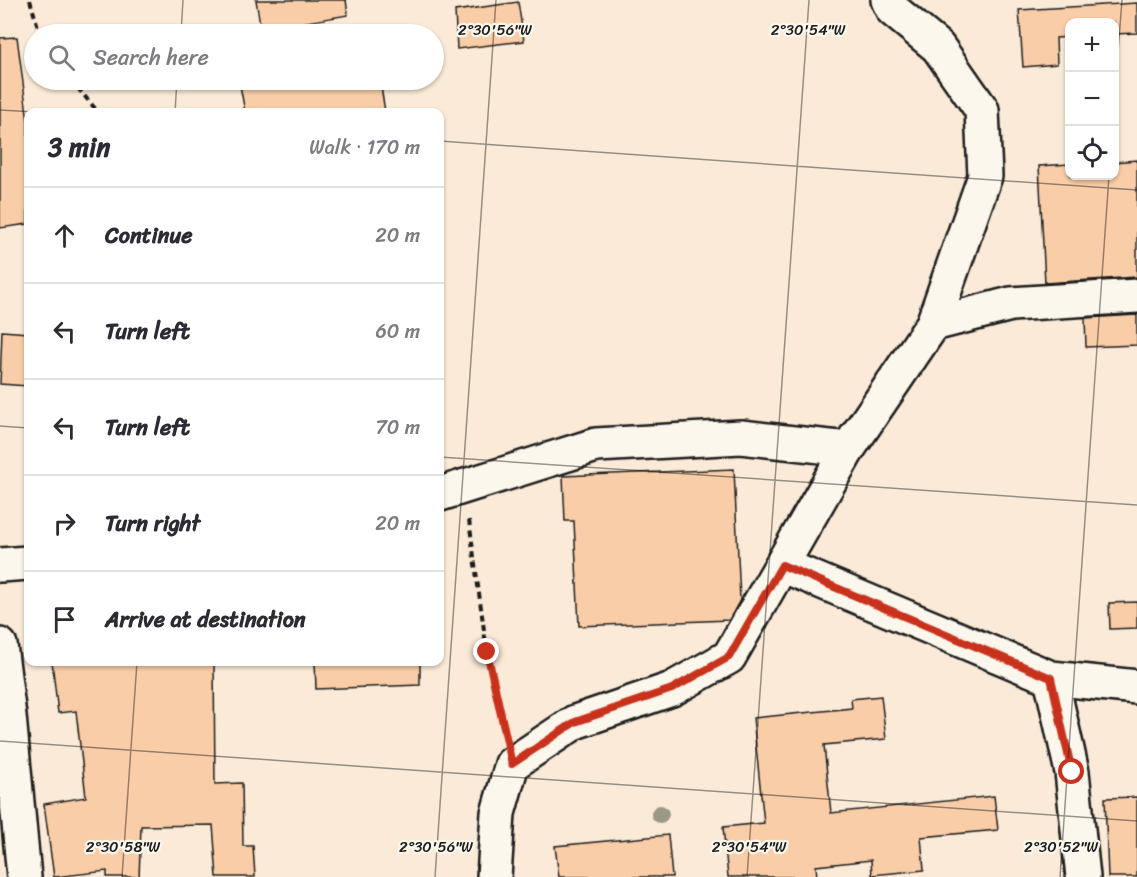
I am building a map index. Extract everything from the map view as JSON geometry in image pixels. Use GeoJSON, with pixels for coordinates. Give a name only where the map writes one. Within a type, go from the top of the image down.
{"type":"FeatureCollection","features":[{"type":"Feature","properties":{"kind":"street"},"geometry":{"type":"LineString","coordinates":[[494,877],[498,813],[512,764],[575,722],[672,689],[729,657],[848,449],[933,324],[985,176],[982,110],[938,47],[893,10],[888,0]]}},
{"type":"Feature","properties":{"kind":"street"},"geometry":{"type":"LineString","coordinates":[[933,324],[1011,304],[1137,296]]}},
{"type":"Feature","properties":{"kind":"street"},"geometry":{"type":"LineString","coordinates":[[452,490],[596,445],[741,436],[848,449]]}},
{"type":"Feature","properties":{"kind":"street"},"geometry":{"type":"LineString","coordinates":[[0,565],[24,563]]}},
{"type":"Feature","properties":{"kind":"street"},"geometry":{"type":"LineString","coordinates":[[782,565],[1051,678],[1137,687]]}},
{"type":"Feature","properties":{"kind":"street"},"geometry":{"type":"LineString","coordinates":[[0,645],[5,716],[24,877]]}},
{"type":"Feature","properties":{"kind":"street"},"geometry":{"type":"LineString","coordinates":[[1051,678],[1072,772],[1083,877]]}},
{"type":"Feature","properties":{"kind":"path"},"geometry":{"type":"LineString","coordinates":[[30,0],[37,24]]}},
{"type":"Feature","properties":{"kind":"path"},"geometry":{"type":"LineString","coordinates":[[79,90],[95,108]]}},
{"type":"Feature","properties":{"kind":"path"},"geometry":{"type":"LineString","coordinates":[[452,490],[512,764]]}},
{"type":"Feature","properties":{"kind":"building"},"geometry":{"type":"Polygon","coordinates":[[[256,0],[346,0],[348,15],[296,24],[260,24],[256,0]]]}},
{"type":"Feature","properties":{"kind":"building"},"geometry":{"type":"Polygon","coordinates":[[[518,2],[524,41],[457,49],[455,11],[518,2]]]}},
{"type":"Feature","properties":{"kind":"building"},"geometry":{"type":"Polygon","coordinates":[[[1137,3],[1137,33],[1119,34],[1119,18],[1065,18],[1065,37],[1056,38],[1057,64],[1023,67],[1019,10],[1137,3]]]}},
{"type":"Feature","properties":{"kind":"building"},"geometry":{"type":"Polygon","coordinates":[[[17,37],[26,108],[24,108],[24,225],[0,228],[0,38],[17,37]]]}},
{"type":"Feature","properties":{"kind":"building"},"geometry":{"type":"Polygon","coordinates":[[[241,90],[382,90],[384,108],[244,108],[241,90]]]}},
{"type":"Feature","properties":{"kind":"building"},"geometry":{"type":"Polygon","coordinates":[[[1137,160],[1137,277],[1045,283],[1039,166],[1065,164],[1065,180],[1119,180],[1119,162],[1137,160]]]}},
{"type":"Feature","properties":{"kind":"building"},"geometry":{"type":"Polygon","coordinates":[[[1137,315],[1137,345],[1086,347],[1085,318],[1137,315]]]}},
{"type":"Feature","properties":{"kind":"building"},"geometry":{"type":"Polygon","coordinates":[[[2,331],[24,333],[24,386],[0,384],[2,331]]]}},
{"type":"Feature","properties":{"kind":"building"},"geometry":{"type":"Polygon","coordinates":[[[734,469],[740,600],[729,620],[579,626],[574,521],[565,521],[563,476],[734,469]]]}},
{"type":"Feature","properties":{"kind":"building"},"geometry":{"type":"Polygon","coordinates":[[[1137,602],[1137,628],[1110,629],[1109,603],[1137,602]]]}},
{"type":"Feature","properties":{"kind":"building"},"geometry":{"type":"Polygon","coordinates":[[[52,666],[214,666],[215,784],[242,783],[243,846],[253,846],[255,877],[217,877],[213,825],[141,826],[139,877],[107,877],[107,871],[54,877],[44,804],[86,797],[76,711],[58,713],[52,666]]]}},
{"type":"Feature","properties":{"kind":"building"},"geometry":{"type":"Polygon","coordinates":[[[315,666],[420,666],[420,685],[316,689],[315,666]]]}},
{"type":"Feature","properties":{"kind":"building"},"geometry":{"type":"Polygon","coordinates":[[[881,696],[886,739],[824,745],[831,813],[994,796],[998,830],[921,837],[924,870],[872,875],[871,860],[816,866],[817,877],[728,877],[723,827],[764,823],[753,718],[852,708],[851,699],[881,696]]]}},
{"type":"Feature","properties":{"kind":"building"},"geometry":{"type":"Polygon","coordinates":[[[1137,797],[1137,877],[1108,877],[1105,798],[1137,797]]]}},
{"type":"Feature","properties":{"kind":"building"},"geometry":{"type":"Polygon","coordinates":[[[668,835],[672,877],[559,877],[555,846],[668,835]]]}},
{"type":"Feature","properties":{"kind":"route"},"geometry":{"type":"LineString","coordinates":[[487,652],[512,764],[575,722],[672,689],[729,657],[782,565],[1051,678],[1072,772]]}}]}
